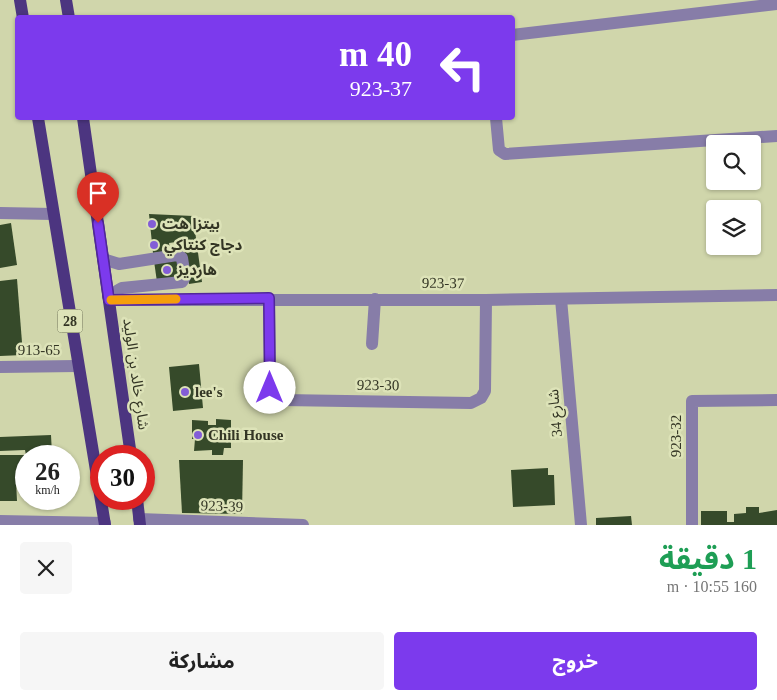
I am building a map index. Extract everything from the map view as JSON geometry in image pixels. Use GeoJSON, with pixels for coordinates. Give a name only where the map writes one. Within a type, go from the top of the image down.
{"type":"FeatureCollection","features":[{"type":"Feature","properties":{"kind":"main road"},"geometry":{"type":"LineString","coordinates":[[20,0],[22,15]]}},
{"type":"Feature","properties":{"kind":"main road"},"geometry":{"type":"LineString","coordinates":[[66,0],[68,15]]}},
{"type":"Feature","properties":{"kind":"main road","name":"28"},"geometry":{"type":"LineString","coordinates":[[38,120],[105,524]]}},
{"type":"Feature","properties":{"kind":"main road","name":"شارع خالد بن الوليد"},"geometry":{"type":"LineString","coordinates":[[83,120],[129,445]]}},
{"type":"Feature","properties":{"kind":"street"},"geometry":{"type":"LineString","coordinates":[[515,35],[777,4]]}},
{"type":"Feature","properties":{"kind":"street"},"geometry":{"type":"LineString","coordinates":[[496,120],[499,150],[505,154],[777,136]]}},
{"type":"Feature","properties":{"kind":"street"},"geometry":{"type":"LineString","coordinates":[[0,213],[53,214]]}},
{"type":"Feature","properties":{"kind":"street"},"geometry":{"type":"LineString","coordinates":[[103,259],[118,264],[177,255],[182,258],[185,277],[182,282],[122,288],[108,298]]}},
{"type":"Feature","properties":{"kind":"street","name":"923-37"},"geometry":{"type":"LineString","coordinates":[[108,298],[486,300],[777,295]]}},
{"type":"Feature","properties":{"kind":"street","name":"923-30"},"geometry":{"type":"LineString","coordinates":[[269,298],[270,388],[273,396],[283,400],[471,403],[481,398],[485,391],[486,300]]}},
{"type":"Feature","properties":{"kind":"street"},"geometry":{"type":"LineString","coordinates":[[372,344],[375,299]]}},
{"type":"Feature","properties":{"kind":"street","name":"شارع 34"},"geometry":{"type":"LineString","coordinates":[[561,299],[581,525]]}},
{"type":"Feature","properties":{"kind":"street","name":"913-65"},"geometry":{"type":"LineString","coordinates":[[0,366],[78,366]]}},
{"type":"Feature","properties":{"kind":"street","name":"923-32"},"geometry":{"type":"LineString","coordinates":[[692,525],[692,401],[777,400]]}},
{"type":"Feature","properties":{"kind":"street"},"geometry":{"type":"LineString","coordinates":[[0,521],[105,524]]}},
{"type":"Feature","properties":{"kind":"street","name":"923-39"},"geometry":{"type":"LineString","coordinates":[[140,522],[303,525]]}},
{"type":"Feature","properties":{"kind":"building"},"geometry":{"type":"Polygon","coordinates":[[[149,214],[193,216],[202,282],[189,284],[183,241],[169,243],[170,251],[153,253],[149,214]]]}},
{"type":"Feature","properties":{"kind":"building"},"geometry":{"type":"Polygon","coordinates":[[[11,223],[17,265],[0,268],[0,225],[11,223]]]}},
{"type":"Feature","properties":{"kind":"building","name":"هارديز"},"geometry":{"type":"Polygon","coordinates":[[[178,257],[181,279],[157,282],[154,261],[178,257]]]}},
{"type":"Feature","properties":{"kind":"building"},"geometry":{"type":"Polygon","coordinates":[[[17,279],[23,355],[0,356],[0,281],[17,279]]]}},
{"type":"Feature","properties":{"kind":"building"},"geometry":{"type":"Polygon","coordinates":[[[199,364],[203,408],[173,411],[169,367],[199,364]]]}},
{"type":"Feature","properties":{"kind":"building"},"geometry":{"type":"Polygon","coordinates":[[[216,419],[231,420],[231,448],[224,448],[223,455],[212,455],[212,450],[194,451],[195,439],[192,439],[192,420],[208,421],[208,425],[216,425],[216,419]]]}},
{"type":"Feature","properties":{"kind":"building"},"geometry":{"type":"Polygon","coordinates":[[[51,435],[52,445],[15,445],[15,450],[0,451],[0,437],[51,435]]]}},
{"type":"Feature","properties":{"kind":"building"},"geometry":{"type":"Polygon","coordinates":[[[0,455],[15,455],[15,501],[0,501],[0,455]]]}},
{"type":"Feature","properties":{"kind":"building"},"geometry":{"type":"Polygon","coordinates":[[[179,460],[243,460],[242,514],[182,513],[179,460]]]}},
{"type":"Feature","properties":{"kind":"building"},"geometry":{"type":"Polygon","coordinates":[[[548,468],[548,475],[554,475],[555,505],[513,507],[511,470],[548,468]]]}},
{"type":"Feature","properties":{"kind":"building"},"geometry":{"type":"Polygon","coordinates":[[[746,507],[759,507],[759,513],[777,510],[777,525],[701,525],[701,511],[727,511],[727,522],[734,522],[734,514],[746,513],[746,507]]]}},
{"type":"Feature","properties":{"kind":"building"},"geometry":{"type":"Polygon","coordinates":[[[631,516],[632,525],[596,525],[596,518],[631,516]]]}},
{"type":"Feature","properties":{"kind":"slow traffic"},"geometry":{"type":"LineString","coordinates":[[111,300],[176,299]]}},
{"type":"Feature","properties":{"kind":"place","name":"بيتزا هت"},"geometry":{"type":"Point","coordinates":[152,224]}},
{"type":"Feature","properties":{"kind":"place","name":"دجاج كنتاكي"},"geometry":{"type":"Point","coordinates":[154,245]}},
{"type":"Feature","properties":{"kind":"place","name":"هارديز"},"geometry":{"type":"Point","coordinates":[167,270]}},
{"type":"Feature","properties":{"kind":"place","name":"lee's"},"geometry":{"type":"Point","coordinates":[185,392]}},
{"type":"Feature","properties":{"kind":"place","name":"Chili House"},"geometry":{"type":"Point","coordinates":[198,435]}},
{"type":"Feature","properties":{"kind":"route"},"geometry":{"type":"LineString","coordinates":[[98,223],[109,300],[269,298],[270,388]]}}]}
